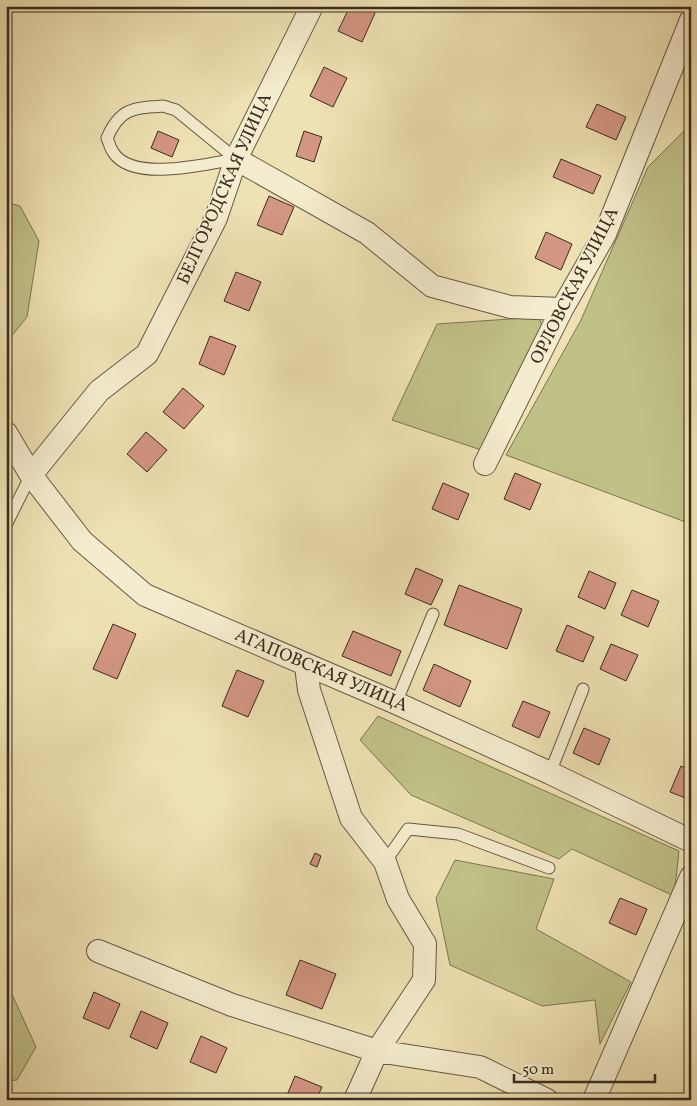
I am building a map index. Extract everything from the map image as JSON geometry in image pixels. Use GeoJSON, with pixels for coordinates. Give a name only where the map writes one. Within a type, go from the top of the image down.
{"type":"FeatureCollection","features":[{"type":"Feature","properties":{"kind":"street","name":"БЕЛГОРОДСКАЯ УЛИЦА"},"geometry":{"type":"LineString","coordinates":[[31,475],[99,391],[147,354],[216,218],[236,159],[312,6]]}},
{"type":"Feature","properties":{"kind":"street"},"geometry":{"type":"LineString","coordinates":[[680,6],[691,19]]}},
{"type":"Feature","properties":{"kind":"street","name":"ОРЛОВСКАЯ УЛИЦА"},"geometry":{"type":"LineString","coordinates":[[485,464],[562,309],[605,234],[691,19]]}},
{"type":"Feature","properties":{"kind":"street"},"geometry":{"type":"LineString","coordinates":[[236,159],[367,232],[432,286],[510,307],[562,309]]}},
{"type":"Feature","properties":{"kind":"street","name":"АГАПОВСКАЯ УЛИЦА"},"geometry":{"type":"LineString","coordinates":[[6,433],[31,475],[82,541],[146,595],[306,666],[396,702],[550,772],[691,841]]}},
{"type":"Feature","properties":{"kind":"street"},"geometry":{"type":"LineString","coordinates":[[306,666],[309,690],[351,818],[385,862],[398,899],[425,944],[424,980],[378,1051],[355,1100]]}},
{"type":"Feature","properties":{"kind":"street"},"geometry":{"type":"LineString","coordinates":[[594,1100],[691,877]]}},
{"type":"Feature","properties":{"kind":"street"},"geometry":{"type":"LineString","coordinates":[[98,951],[232,1005],[378,1051],[480,1067],[547,1100]]}},
{"type":"Feature","properties":{"kind":"lane"},"geometry":{"type":"LineString","coordinates":[[170,107],[236,159],[183,168],[144,168],[125,163],[113,153],[107,138],[114,123],[132,108],[170,107]]}},
{"type":"Feature","properties":{"kind":"lane"},"geometry":{"type":"LineString","coordinates":[[6,525],[31,475]]}},
{"type":"Feature","properties":{"kind":"lane"},"geometry":{"type":"LineString","coordinates":[[396,702],[433,614]]}},
{"type":"Feature","properties":{"kind":"lane"},"geometry":{"type":"LineString","coordinates":[[550,772],[582,689]]}},
{"type":"Feature","properties":{"kind":"lane"},"geometry":{"type":"LineString","coordinates":[[385,862],[408,829],[458,834],[550,868]]}},
{"type":"Feature","properties":{"kind":"green space"},"geometry":{"type":"Polygon","coordinates":[[[691,127],[691,524],[506,455],[581,320],[648,167],[685,130],[691,127]]]}},
{"type":"Feature","properties":{"kind":"green space"},"geometry":{"type":"Polygon","coordinates":[[[6,202],[20,206],[39,241],[27,317],[6,343],[6,202]]]}},
{"type":"Feature","properties":{"kind":"green space"},"geometry":{"type":"Polygon","coordinates":[[[539,317],[544,332],[490,453],[392,420],[437,324],[539,317]]]}},
{"type":"Feature","properties":{"kind":"green space"},"geometry":{"type":"Polygon","coordinates":[[[378,716],[679,851],[674,896],[572,849],[559,859],[411,795],[360,740],[378,716]]]}},
{"type":"Feature","properties":{"kind":"green space"},"geometry":{"type":"Polygon","coordinates":[[[455,860],[554,879],[536,929],[631,982],[600,1044],[595,1000],[542,1006],[450,965],[436,898],[455,860]]]}},
{"type":"Feature","properties":{"kind":"green space"},"geometry":{"type":"Polygon","coordinates":[[[6,981],[36,1047],[17,1080],[6,1081],[6,981]]]}},
{"type":"Feature","properties":{"kind":"building"},"geometry":{"type":"Polygon","coordinates":[[[350,6],[360,6],[375,13],[362,42],[338,31],[350,6]]]}},
{"type":"Feature","properties":{"kind":"building"},"geometry":{"type":"Polygon","coordinates":[[[324,67],[347,78],[333,107],[310,96],[324,67]]]}},
{"type":"Feature","properties":{"kind":"building"},"geometry":{"type":"Polygon","coordinates":[[[597,104],[626,117],[616,140],[586,127],[597,104]]]}},
{"type":"Feature","properties":{"kind":"building"},"geometry":{"type":"Polygon","coordinates":[[[158,131],[179,140],[172,157],[151,148],[158,131]]]}},
{"type":"Feature","properties":{"kind":"building"},"geometry":{"type":"Polygon","coordinates":[[[304,131],[322,137],[314,162],[296,156],[304,131]]]}},
{"type":"Feature","properties":{"kind":"building"},"geometry":{"type":"Polygon","coordinates":[[[561,159],[601,176],[593,194],[553,177],[561,159]]]}},
{"type":"Feature","properties":{"kind":"building"},"geometry":{"type":"Polygon","coordinates":[[[269,196],[294,207],[282,235],[257,225],[269,196]]]}},
{"type":"Feature","properties":{"kind":"building"},"geometry":{"type":"Polygon","coordinates":[[[546,232],[572,244],[561,270],[535,258],[546,232]]]}},
{"type":"Feature","properties":{"kind":"building"},"geometry":{"type":"Polygon","coordinates":[[[236,272],[261,282],[249,311],[224,301],[236,272]]]}},
{"type":"Feature","properties":{"kind":"building"},"geometry":{"type":"Polygon","coordinates":[[[210,336],[236,346],[224,375],[199,364],[210,336]]]}},
{"type":"Feature","properties":{"kind":"building"},"geometry":{"type":"Polygon","coordinates":[[[183,388],[204,406],[184,429],[163,412],[183,388]]]}},
{"type":"Feature","properties":{"kind":"building"},"geometry":{"type":"Polygon","coordinates":[[[146,432],[167,450],[147,472],[127,454],[146,432]]]}},
{"type":"Feature","properties":{"kind":"building"},"geometry":{"type":"Polygon","coordinates":[[[515,473],[541,484],[530,510],[504,499],[515,473]]]}},
{"type":"Feature","properties":{"kind":"building"},"geometry":{"type":"Polygon","coordinates":[[[443,483],[469,494],[458,520],[432,509],[443,483]]]}},
{"type":"Feature","properties":{"kind":"building"},"geometry":{"type":"Polygon","coordinates":[[[416,568],[443,580],[431,605],[405,594],[416,568]]]}},
{"type":"Feature","properties":{"kind":"building"},"geometry":{"type":"Polygon","coordinates":[[[589,571],[616,583],[605,609],[578,597],[589,571]]]}},
{"type":"Feature","properties":{"kind":"building"},"geometry":{"type":"Polygon","coordinates":[[[459,585],[522,609],[507,649],[444,625],[459,585]]]}},
{"type":"Feature","properties":{"kind":"building"},"geometry":{"type":"Polygon","coordinates":[[[632,590],[659,601],[648,627],[621,615],[632,590]]]}},
{"type":"Feature","properties":{"kind":"building"},"geometry":{"type":"Polygon","coordinates":[[[113,624],[136,634],[117,679],[93,669],[113,624]]]}},
{"type":"Feature","properties":{"kind":"building"},"geometry":{"type":"Polygon","coordinates":[[[567,625],[594,637],[583,662],[556,651],[567,625]]]}},
{"type":"Feature","properties":{"kind":"building"},"geometry":{"type":"Polygon","coordinates":[[[353,631],[401,651],[391,676],[342,656],[353,631]]]}},
{"type":"Feature","properties":{"kind":"building"},"geometry":{"type":"Polygon","coordinates":[[[611,644],[638,655],[626,681],[600,669],[611,644]]]}},
{"type":"Feature","properties":{"kind":"building"},"geometry":{"type":"Polygon","coordinates":[[[434,664],[471,681],[460,707],[423,690],[434,664]]]}},
{"type":"Feature","properties":{"kind":"building"},"geometry":{"type":"Polygon","coordinates":[[[237,670],[264,681],[248,717],[222,706],[237,670]]]}},
{"type":"Feature","properties":{"kind":"building"},"geometry":{"type":"Polygon","coordinates":[[[523,701],[550,712],[539,738],[512,726],[523,701]]]}},
{"type":"Feature","properties":{"kind":"building"},"geometry":{"type":"Polygon","coordinates":[[[584,728],[610,739],[599,765],[573,753],[584,728]]]}},
{"type":"Feature","properties":{"kind":"building"},"geometry":{"type":"Polygon","coordinates":[[[681,766],[691,770],[691,800],[670,792],[681,766]]]}},
{"type":"Feature","properties":{"kind":"building"},"geometry":{"type":"Polygon","coordinates":[[[315,853],[321,856],[317,867],[310,864],[315,853]]]}},
{"type":"Feature","properties":{"kind":"building"},"geometry":{"type":"Polygon","coordinates":[[[620,898],[647,909],[636,935],[609,923],[620,898]]]}},
{"type":"Feature","properties":{"kind":"building"},"geometry":{"type":"Polygon","coordinates":[[[300,960],[336,974],[322,1009],[286,995],[300,960]]]}},
{"type":"Feature","properties":{"kind":"building"},"geometry":{"type":"Polygon","coordinates":[[[94,992],[120,1004],[109,1029],[83,1018],[94,992]]]}},
{"type":"Feature","properties":{"kind":"building"},"geometry":{"type":"Polygon","coordinates":[[[141,1011],[168,1023],[157,1049],[130,1037],[141,1011]]]}},
{"type":"Feature","properties":{"kind":"building"},"geometry":{"type":"Polygon","coordinates":[[[201,1036],[227,1048],[216,1073],[190,1062],[201,1036]]]}},
{"type":"Feature","properties":{"kind":"building"},"geometry":{"type":"Polygon","coordinates":[[[295,1076],[322,1087],[316,1100],[285,1100],[295,1076]]]}}]}
